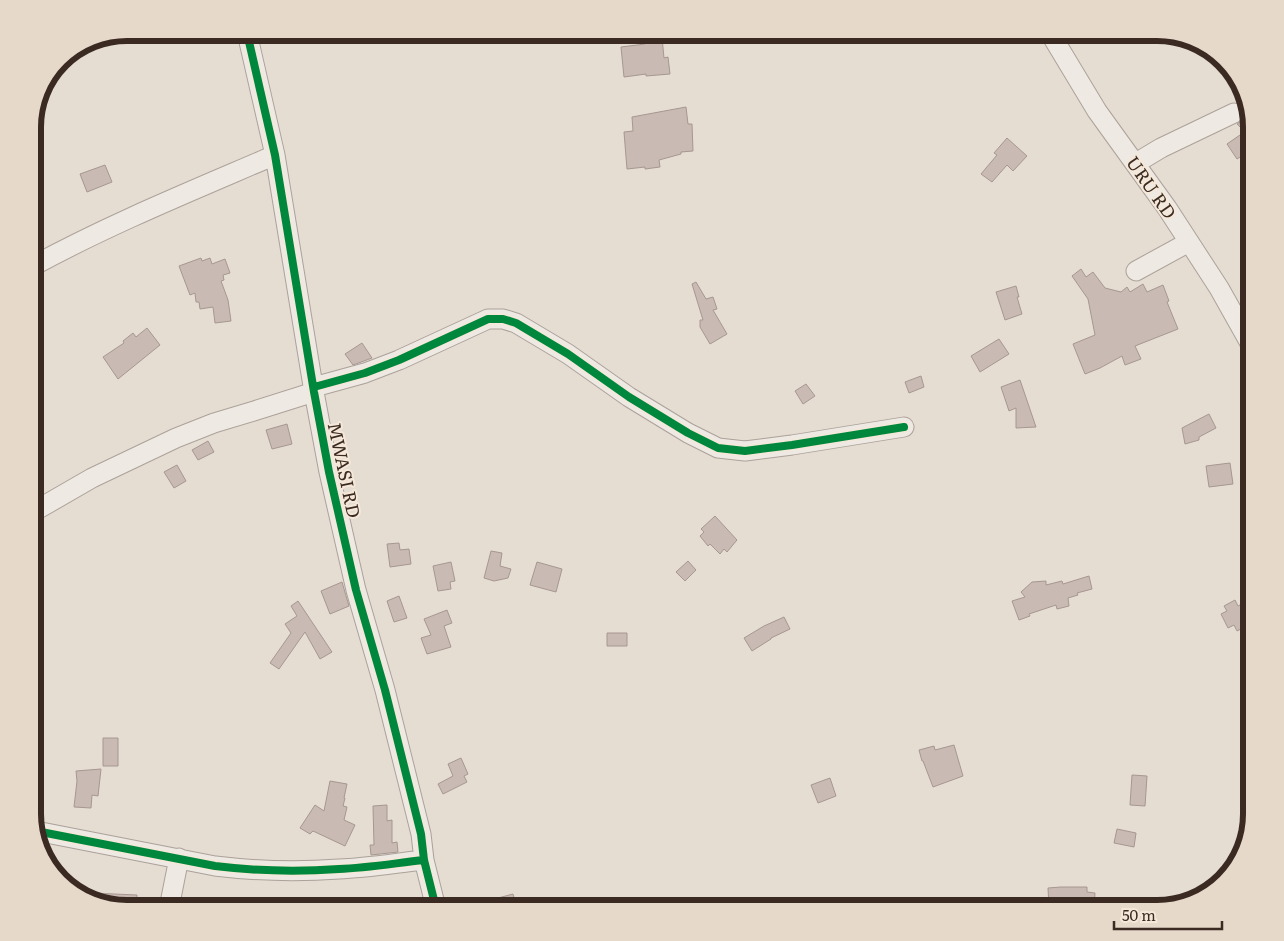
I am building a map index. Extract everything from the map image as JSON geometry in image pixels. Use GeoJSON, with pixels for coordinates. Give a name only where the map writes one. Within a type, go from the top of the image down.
{"type":"FeatureCollection","features":[{"type":"Feature","properties":{"kind":"street","name":"MWASI RD"},"geometry":{"type":"LineString","coordinates":[[249,41],[275,155],[329,472],[356,590],[385,690],[421,834],[424,860],[434,900]]}},
{"type":"Feature","properties":{"kind":"street","name":"URU RD"},"geometry":{"type":"LineString","coordinates":[[1055,41],[1097,110],[1168,208],[1243,329]]}},
{"type":"Feature","properties":{"kind":"street"},"geometry":{"type":"LineString","coordinates":[[1136,163],[1161,148],[1234,113]]}},
{"type":"Feature","properties":{"kind":"street"},"geometry":{"type":"LineString","coordinates":[[41,262],[164,203],[275,155]]}},
{"type":"Feature","properties":{"kind":"street"},"geometry":{"type":"LineString","coordinates":[[1136,271],[1189,242]]}},
{"type":"Feature","properties":{"kind":"street"},"geometry":{"type":"LineString","coordinates":[[41,507],[92,478],[176,438],[314,389],[365,374],[488,319],[503,319],[516,323],[568,354],[629,397],[688,433],[718,448],[745,451],[904,427]]}},
{"type":"Feature","properties":{"kind":"street"},"geometry":{"type":"LineString","coordinates":[[43,832],[215,866],[235,868],[340,869],[424,860]]}},
{"type":"Feature","properties":{"kind":"street"},"geometry":{"type":"LineString","coordinates":[[171,900],[179,858]]}},
{"type":"Feature","properties":{"kind":"building"},"geometry":{"type":"Polygon","coordinates":[[[644,41],[662,41],[664,58],[668,57],[670,74],[646,76],[646,74],[624,77],[621,47],[645,44],[644,41]]]}},
{"type":"Feature","properties":{"kind":"building"},"geometry":{"type":"Polygon","coordinates":[[[686,107],[688,124],[692,124],[693,151],[681,152],[681,154],[659,160],[660,167],[627,169],[624,132],[633,131],[632,117],[686,107]]]}},
{"type":"Feature","properties":{"kind":"building"},"geometry":{"type":"Polygon","coordinates":[[[1242,120],[1243,130],[1237,124],[1242,120]]]}},
{"type":"Feature","properties":{"kind":"building"},"geometry":{"type":"Polygon","coordinates":[[[1240,135],[1243,140],[1243,155],[1237,159],[1227,144],[1240,135]]]}},
{"type":"Feature","properties":{"kind":"building"},"geometry":{"type":"Polygon","coordinates":[[[1007,138],[1027,156],[1013,171],[1007,165],[992,182],[981,174],[997,155],[994,153],[1007,138]]]}},
{"type":"Feature","properties":{"kind":"building"},"geometry":{"type":"Polygon","coordinates":[[[105,165],[112,182],[87,192],[80,174],[105,165]]]}},
{"type":"Feature","properties":{"kind":"building"},"geometry":{"type":"Polygon","coordinates":[[[201,258],[202,261],[210,258],[212,264],[225,259],[230,273],[223,275],[224,280],[221,281],[228,300],[231,321],[215,323],[213,307],[200,309],[199,302],[196,302],[195,293],[190,295],[179,266],[201,258]]]}},
{"type":"Feature","properties":{"kind":"building"},"geometry":{"type":"Polygon","coordinates":[[[1081,269],[1086,277],[1093,272],[1105,288],[1121,292],[1127,287],[1130,292],[1143,284],[1147,292],[1163,285],[1169,301],[1167,302],[1178,329],[1135,346],[1141,359],[1125,365],[1122,356],[1085,374],[1073,344],[1095,335],[1088,299],[1072,276],[1081,269]]]}},
{"type":"Feature","properties":{"kind":"building"},"geometry":{"type":"Polygon","coordinates":[[[696,282],[706,299],[713,297],[717,309],[713,310],[727,334],[710,344],[700,327],[700,320],[703,320],[692,284],[696,282]]]}},
{"type":"Feature","properties":{"kind":"building"},"geometry":{"type":"Polygon","coordinates":[[[1016,286],[1022,314],[1005,320],[996,292],[1016,286]]]}},
{"type":"Feature","properties":{"kind":"building"},"geometry":{"type":"Polygon","coordinates":[[[147,328],[160,345],[118,379],[103,357],[124,343],[123,341],[133,333],[136,337],[147,328]]]}},
{"type":"Feature","properties":{"kind":"building"},"geometry":{"type":"Polygon","coordinates":[[[999,339],[1009,354],[980,372],[971,356],[999,339]]]}},
{"type":"Feature","properties":{"kind":"building"},"geometry":{"type":"Polygon","coordinates":[[[362,343],[372,358],[353,365],[345,354],[362,343]]]}},
{"type":"Feature","properties":{"kind":"building"},"geometry":{"type":"Polygon","coordinates":[[[921,376],[924,387],[909,393],[905,382],[921,376]]]}},
{"type":"Feature","properties":{"kind":"building"},"geometry":{"type":"Polygon","coordinates":[[[1020,380],[1036,427],[1016,428],[1016,408],[1009,411],[1001,387],[1020,380]]]}},
{"type":"Feature","properties":{"kind":"building"},"geometry":{"type":"Polygon","coordinates":[[[806,384],[815,396],[803,404],[795,391],[806,384]]]}},
{"type":"Feature","properties":{"kind":"building"},"geometry":{"type":"Polygon","coordinates":[[[1209,414],[1216,428],[1199,437],[1199,440],[1185,444],[1182,428],[1209,414]]]}},
{"type":"Feature","properties":{"kind":"building"},"geometry":{"type":"Polygon","coordinates":[[[287,424],[292,444],[272,449],[266,430],[287,424]]]}},
{"type":"Feature","properties":{"kind":"building"},"geometry":{"type":"Polygon","coordinates":[[[208,441],[214,452],[198,460],[192,450],[208,441]]]}},
{"type":"Feature","properties":{"kind":"building"},"geometry":{"type":"Polygon","coordinates":[[[1230,463],[1233,484],[1209,487],[1206,466],[1230,463]]]}},
{"type":"Feature","properties":{"kind":"building"},"geometry":{"type":"Polygon","coordinates":[[[177,465],[186,481],[174,488],[164,472],[177,465]]]}},
{"type":"Feature","properties":{"kind":"building"},"geometry":{"type":"Polygon","coordinates":[[[715,516],[737,540],[727,552],[724,549],[720,554],[710,544],[708,546],[700,536],[704,532],[701,529],[715,516]]]}},
{"type":"Feature","properties":{"kind":"building"},"geometry":{"type":"Polygon","coordinates":[[[399,543],[400,550],[409,549],[411,564],[390,567],[387,544],[399,543]]]}},
{"type":"Feature","properties":{"kind":"building"},"geometry":{"type":"Polygon","coordinates":[[[491,551],[502,553],[500,566],[511,569],[508,578],[494,581],[484,578],[491,551]]]}},
{"type":"Feature","properties":{"kind":"building"},"geometry":{"type":"Polygon","coordinates":[[[688,561],[696,570],[685,581],[676,572],[688,561]]]}},
{"type":"Feature","properties":{"kind":"building"},"geometry":{"type":"Polygon","coordinates":[[[451,562],[455,581],[450,582],[451,589],[438,591],[433,566],[451,562]]]}},
{"type":"Feature","properties":{"kind":"building"},"geometry":{"type":"Polygon","coordinates":[[[537,562],[562,569],[556,592],[530,585],[537,562]]]}},
{"type":"Feature","properties":{"kind":"building"},"geometry":{"type":"Polygon","coordinates":[[[1089,576],[1092,589],[1077,593],[1078,595],[1068,598],[1069,606],[1057,609],[1056,605],[1029,614],[1030,616],[1019,620],[1012,601],[1025,597],[1021,592],[1032,582],[1046,581],[1046,585],[1062,581],[1063,584],[1089,576]]]}},
{"type":"Feature","properties":{"kind":"building"},"geometry":{"type":"Polygon","coordinates":[[[342,582],[349,606],[330,614],[321,591],[342,582]]]}},
{"type":"Feature","properties":{"kind":"building"},"geometry":{"type":"Polygon","coordinates":[[[399,596],[407,618],[394,622],[387,601],[399,596]]]}},
{"type":"Feature","properties":{"kind":"building"},"geometry":{"type":"Polygon","coordinates":[[[1235,600],[1238,606],[1243,604],[1243,628],[1237,631],[1234,625],[1228,628],[1221,614],[1227,611],[1224,606],[1235,600]]]}},
{"type":"Feature","properties":{"kind":"building"},"geometry":{"type":"Polygon","coordinates":[[[298,601],[332,652],[320,659],[305,632],[279,669],[270,663],[291,633],[285,624],[297,616],[291,606],[298,601]]]}},
{"type":"Feature","properties":{"kind":"building"},"geometry":{"type":"Polygon","coordinates":[[[447,610],[452,623],[444,626],[451,647],[427,654],[421,638],[431,635],[424,619],[447,610]]]}},
{"type":"Feature","properties":{"kind":"building"},"geometry":{"type":"Polygon","coordinates":[[[784,617],[790,629],[771,638],[752,651],[744,638],[784,617]]]}},
{"type":"Feature","properties":{"kind":"building"},"geometry":{"type":"Polygon","coordinates":[[[607,633],[627,633],[627,646],[607,646],[607,633]]]}},
{"type":"Feature","properties":{"kind":"building"},"geometry":{"type":"Polygon","coordinates":[[[103,738],[118,738],[118,766],[103,766],[103,738]]]}},
{"type":"Feature","properties":{"kind":"building"},"geometry":{"type":"Polygon","coordinates":[[[954,745],[963,776],[933,787],[919,750],[934,746],[935,750],[954,745]]]}},
{"type":"Feature","properties":{"kind":"building"},"geometry":{"type":"Polygon","coordinates":[[[461,758],[468,774],[464,776],[467,782],[443,794],[438,784],[453,776],[448,764],[461,758]]]}},
{"type":"Feature","properties":{"kind":"building"},"geometry":{"type":"Polygon","coordinates":[[[101,769],[98,796],[92,795],[91,808],[74,807],[77,781],[76,771],[101,769]]]}},
{"type":"Feature","properties":{"kind":"building"},"geometry":{"type":"Polygon","coordinates":[[[1132,775],[1147,776],[1145,806],[1130,805],[1132,775]]]}},
{"type":"Feature","properties":{"kind":"building"},"geometry":{"type":"Polygon","coordinates":[[[830,778],[836,796],[818,803],[811,785],[830,778]]]}},
{"type":"Feature","properties":{"kind":"building"},"geometry":{"type":"Polygon","coordinates":[[[330,781],[347,784],[343,806],[347,807],[344,820],[355,825],[345,846],[313,831],[310,834],[300,828],[315,805],[324,811],[330,781]]]}},
{"type":"Feature","properties":{"kind":"building"},"geometry":{"type":"Polygon","coordinates":[[[387,805],[387,821],[392,820],[392,843],[397,842],[398,852],[371,855],[370,845],[374,845],[373,806],[387,805]]]}},
{"type":"Feature","properties":{"kind":"building"},"geometry":{"type":"Polygon","coordinates":[[[1117,829],[1136,833],[1134,847],[1114,843],[1117,829]]]}},
{"type":"Feature","properties":{"kind":"building"},"geometry":{"type":"Polygon","coordinates":[[[1087,887],[1087,892],[1095,893],[1095,900],[1049,900],[1048,888],[1087,887]]]}},
{"type":"Feature","properties":{"kind":"building"},"geometry":{"type":"Polygon","coordinates":[[[96,893],[137,895],[137,900],[127,900],[110,898],[96,893]]]}},
{"type":"Feature","properties":{"kind":"building"},"geometry":{"type":"Polygon","coordinates":[[[513,894],[515,900],[498,900],[498,898],[513,894]]]}},
{"type":"Feature","properties":{"kind":"cycle path"},"geometry":{"type":"LineString","coordinates":[[249,41],[275,155],[329,472],[356,590],[385,690],[421,834],[424,860],[434,900]]}},
{"type":"Feature","properties":{"kind":"cycle path"},"geometry":{"type":"LineString","coordinates":[[314,387],[365,373],[399,360],[488,319],[503,319],[516,323],[568,354],[629,397],[688,433],[718,448],[745,451],[904,427]]}},
{"type":"Feature","properties":{"kind":"cycle path"},"geometry":{"type":"LineString","coordinates":[[43,832],[215,866],[246,869],[308,871],[360,868],[424,860]]}}]}
